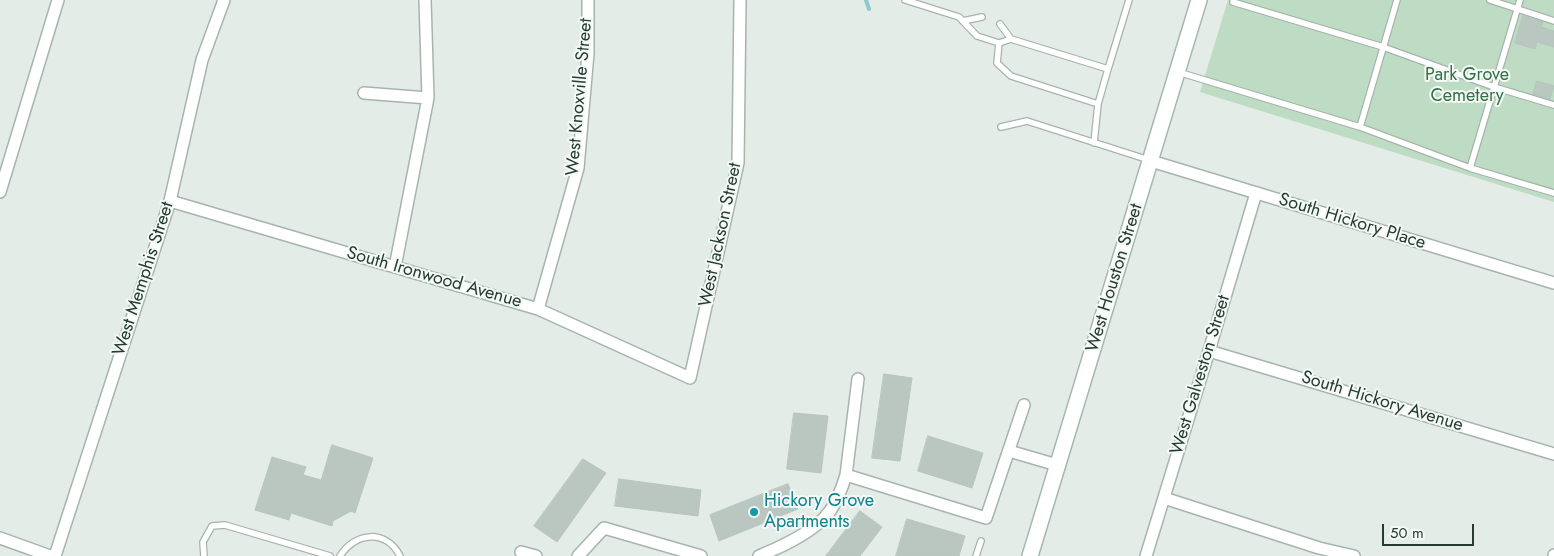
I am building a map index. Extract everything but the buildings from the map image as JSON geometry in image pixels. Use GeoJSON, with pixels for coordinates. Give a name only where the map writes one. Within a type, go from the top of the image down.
{"type":"FeatureCollection","features":[{"type":"Feature","properties":{"kind":"main road","name":"West Houston Street"},"geometry":{"type":"LineString","coordinates":[[1030,556],[1199,0]]}},
{"type":"Feature","properties":{"kind":"street"},"geometry":{"type":"LineString","coordinates":[[0,192],[58,0]]}},
{"type":"Feature","properties":{"kind":"street","name":"West Memphis Street"},"geometry":{"type":"LineString","coordinates":[[55,556],[170,201],[202,60],[224,0]]}},
{"type":"Feature","properties":{"kind":"street"},"geometry":{"type":"LineString","coordinates":[[396,267],[428,98],[425,0]]}},
{"type":"Feature","properties":{"kind":"street","name":"West Knoxville Street"},"geometry":{"type":"LineString","coordinates":[[538,309],[578,168],[588,52],[588,0]]}},
{"type":"Feature","properties":{"kind":"street","name":"West Jackson Street"},"geometry":{"type":"LineString","coordinates":[[690,378],[738,163],[740,0]]}},
{"type":"Feature","properties":{"kind":"street"},"geometry":{"type":"LineString","coordinates":[[364,93],[428,98]]}},
{"type":"Feature","properties":{"kind":"street","name":"South Hickory Place"},"geometry":{"type":"LineString","coordinates":[[1151,161],[1554,282]]}},
{"type":"Feature","properties":{"kind":"street","name":"West Galveston Street"},"geometry":{"type":"LineString","coordinates":[[1146,556],[1256,193]]}},
{"type":"Feature","properties":{"kind":"street","name":"South Ironwood Avenue"},"geometry":{"type":"LineString","coordinates":[[170,201],[538,309],[690,378]]}},
{"type":"Feature","properties":{"kind":"street","name":"South Hickory Avenue"},"geometry":{"type":"LineString","coordinates":[[1209,351],[1554,454]]}},
{"type":"Feature","properties":{"kind":"street"},"geometry":{"type":"LineString","coordinates":[[761,556],[817,525],[829,512],[838,497],[846,476],[858,379]]}},
{"type":"Feature","properties":{"kind":"street"},"geometry":{"type":"LineString","coordinates":[[846,476],[986,518],[1024,405]]}},
{"type":"Feature","properties":{"kind":"street"},"geometry":{"type":"LineString","coordinates":[[1009,450],[1057,465]]}},
{"type":"Feature","properties":{"kind":"street"},"geometry":{"type":"LineString","coordinates":[[1164,498],[1318,552],[1354,556]]}},
{"type":"Feature","properties":{"kind":"street"},"geometry":{"type":"LineString","coordinates":[[578,556],[604,528],[701,556]]}},
{"type":"Feature","properties":{"kind":"street"},"geometry":{"type":"LineString","coordinates":[[0,538],[50,556]]}},
{"type":"Feature","properties":{"kind":"street"},"geometry":{"type":"LineString","coordinates":[[522,552],[536,556]]}},
{"type":"Feature","properties":{"kind":"lane"},"geometry":{"type":"LineString","coordinates":[[905,0],[959,16],[977,36],[999,43],[1012,39]]}},
{"type":"Feature","properties":{"kind":"lane"},"geometry":{"type":"LineString","coordinates":[[1094,143],[1098,104],[1129,0]]}},
{"type":"Feature","properties":{"kind":"lane"},"geometry":{"type":"LineString","coordinates":[[1360,127],[1397,0]]}},
{"type":"Feature","properties":{"kind":"lane"},"geometry":{"type":"LineString","coordinates":[[1490,0],[1554,21]]}},
{"type":"Feature","properties":{"kind":"lane"},"geometry":{"type":"LineString","coordinates":[[1470,168],[1520,0]]}},
{"type":"Feature","properties":{"kind":"lane"},"geometry":{"type":"LineString","coordinates":[[1233,2],[1383,47],[1494,87],[1554,105]]}},
{"type":"Feature","properties":{"kind":"lane"},"geometry":{"type":"LineString","coordinates":[[963,21],[982,17]]}},
{"type":"Feature","properties":{"kind":"lane"},"geometry":{"type":"LineString","coordinates":[[1000,24],[1012,39],[1108,69]]}},
{"type":"Feature","properties":{"kind":"lane"},"geometry":{"type":"LineString","coordinates":[[999,43],[997,63],[1011,76],[1098,104]]}},
{"type":"Feature","properties":{"kind":"lane"},"geometry":{"type":"LineString","coordinates":[[1177,72],[1360,127],[1470,168],[1554,193]]}},
{"type":"Feature","properties":{"kind":"lane"},"geometry":{"type":"LineString","coordinates":[[1000,127],[1027,121],[1151,161]]}},
{"type":"Feature","properties":{"kind":"lane"},"geometry":{"type":"LineString","coordinates":[[204,556],[203,542],[212,526],[225,525],[330,556]]}},
{"type":"Feature","properties":{"kind":"lane"},"geometry":{"type":"LineString","coordinates":[[340,556],[346,546],[355,540],[366,537],[378,538],[388,542],[400,556]]}},
{"type":"Feature","properties":{"kind":"lane"},"geometry":{"type":"LineString","coordinates":[[976,556],[980,540]]}},
{"type":"Feature","properties":{"kind":"green space","name":"Park Grove Cemetery"},"geometry":{"type":"Polygon","coordinates":[[[1228,0],[1554,0],[1554,202],[1200,92],[1228,0]]]}},
{"type":"Feature","properties":{"kind":"waterway"},"geometry":{"type":"LineString","coordinates":[[866,0],[869,9]]}},
{"type":"Feature","properties":{"kind":"place","name":"Hickory Grove Apartments"},"geometry":{"type":"Point","coordinates":[754,512]}}]}
